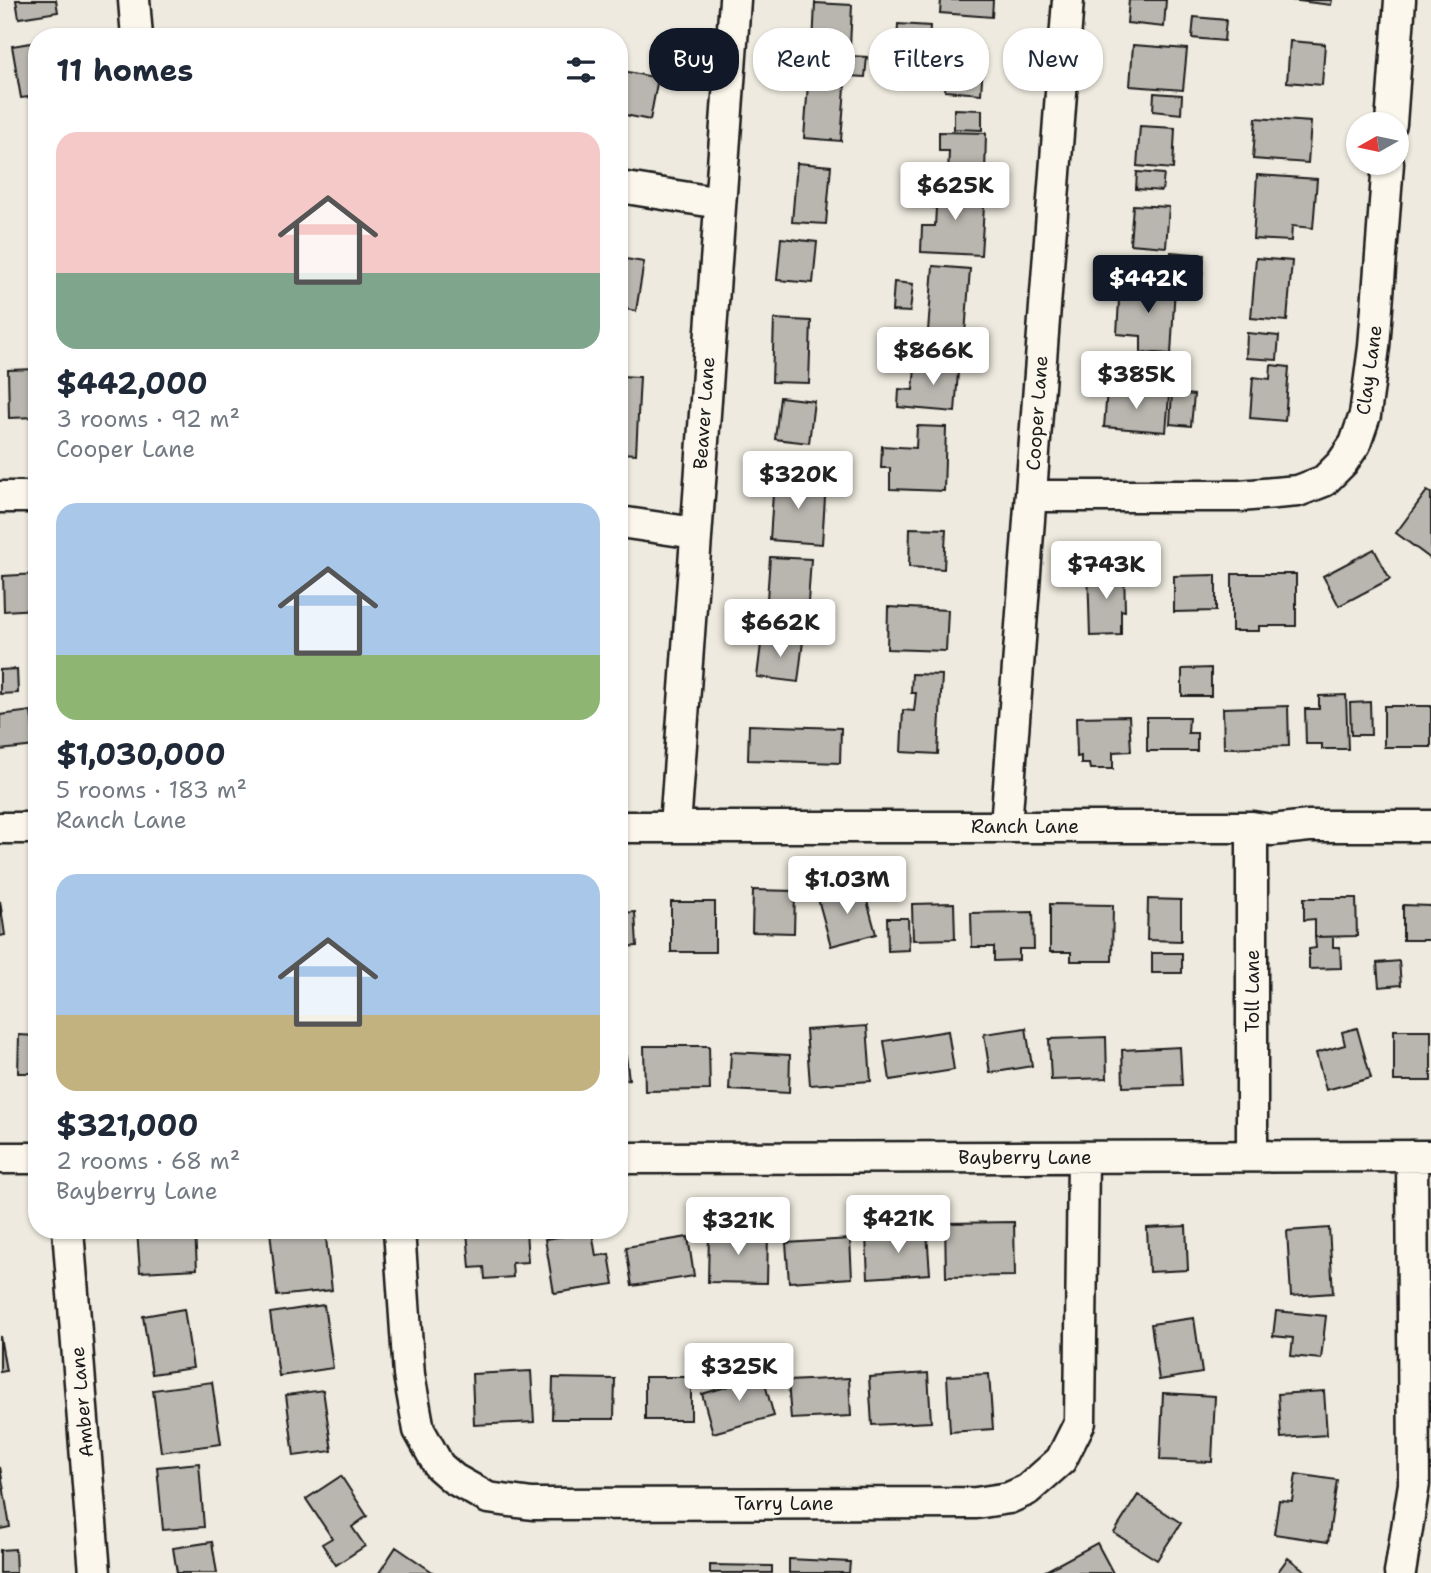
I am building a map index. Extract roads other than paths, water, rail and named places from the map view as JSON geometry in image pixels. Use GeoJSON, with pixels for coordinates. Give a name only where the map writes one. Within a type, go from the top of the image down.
{"type":"FeatureCollection","features":[{"type":"Feature","properties":{"kind":"street"},"geometry":{"type":"LineString","coordinates":[[134,0],[136,28]]}},
{"type":"Feature","properties":{"kind":"street","name":"Beaver Lane"},"geometry":{"type":"LineString","coordinates":[[675,827],[735,0]]}},
{"type":"Feature","properties":{"kind":"street","name":"Cooper Lane"},"geometry":{"type":"LineString","coordinates":[[1006,826],[1068,0]]}},
{"type":"Feature","properties":{"kind":"street"},"geometry":{"type":"LineString","coordinates":[[1392,112],[1400,0]]}},
{"type":"Feature","properties":{"kind":"street","name":"Clay Lane"},"geometry":{"type":"LineString","coordinates":[[1031,496],[1240,496],[1298,491],[1324,481],[1342,463],[1355,444],[1365,415],[1374,347],[1387,175]]}},
{"type":"Feature","properties":{"kind":"street"},"geometry":{"type":"LineString","coordinates":[[628,188],[720,203]]}},
{"type":"Feature","properties":{"kind":"street"},"geometry":{"type":"LineString","coordinates":[[0,497],[28,497]]}},
{"type":"Feature","properties":{"kind":"street"},"geometry":{"type":"LineString","coordinates":[[628,523],[695,533]]}},
{"type":"Feature","properties":{"kind":"street","name":"Ranch Lane"},"geometry":{"type":"LineString","coordinates":[[628,827],[1252,827],[1272,830],[1309,826],[1431,826]]}},
{"type":"Feature","properties":{"kind":"street","name":"Toll Lane"},"geometry":{"type":"LineString","coordinates":[[1252,827],[1252,1155]]}},
{"type":"Feature","properties":{"kind":"street"},"geometry":{"type":"LineString","coordinates":[[0,828],[28,828]]}},
{"type":"Feature","properties":{"kind":"street"},"geometry":{"type":"LineString","coordinates":[[1400,1573],[1414,1484],[1422,1156]]}},
{"type":"Feature","properties":{"kind":"street","name":"Bayberry Lane"},"geometry":{"type":"LineString","coordinates":[[628,1158],[1422,1156]]}},
{"type":"Feature","properties":{"kind":"street","name":"Tarry Lane"},"geometry":{"type":"LineString","coordinates":[[400,1239],[409,1375],[419,1430],[439,1466],[454,1479],[488,1498],[532,1504],[976,1503],[1009,1498],[1027,1490],[1060,1460],[1080,1422],[1083,1157]]}},
{"type":"Feature","properties":{"kind":"street"},"geometry":{"type":"LineString","coordinates":[[0,1158],[28,1158]]}},
{"type":"Feature","properties":{"kind":"street","name":"Amber Lane"},"geometry":{"type":"LineString","coordinates":[[69,1239],[96,1573]]}}]}
